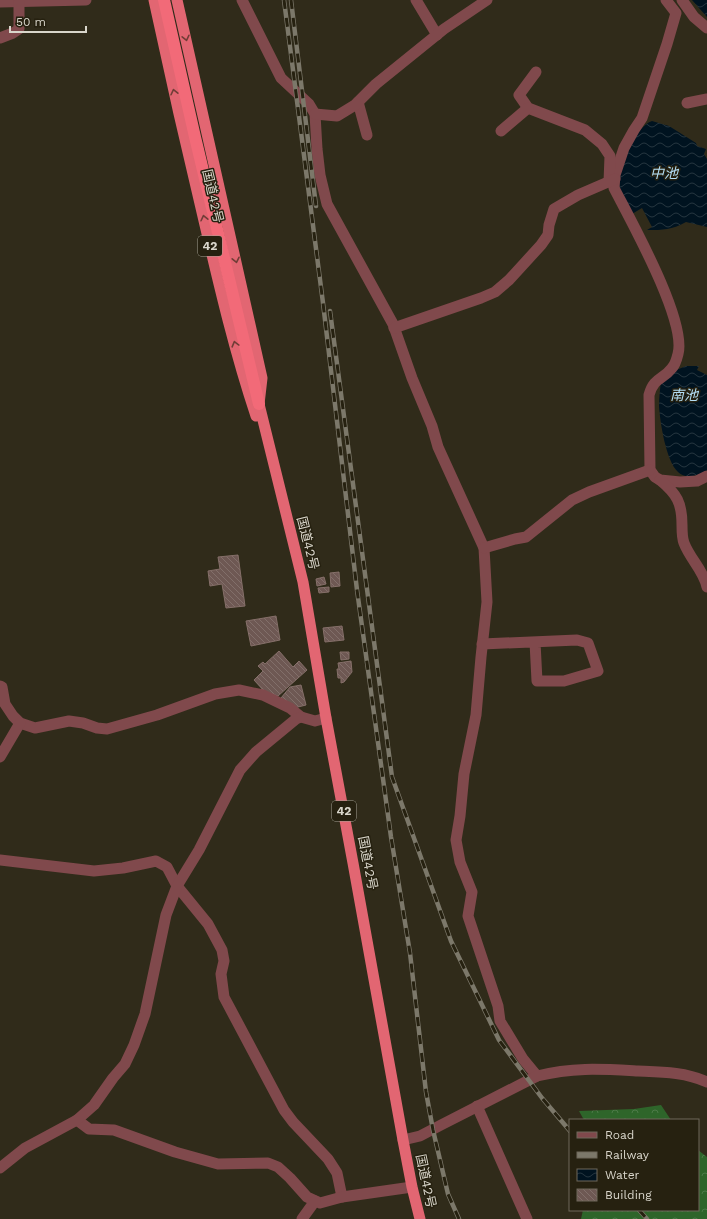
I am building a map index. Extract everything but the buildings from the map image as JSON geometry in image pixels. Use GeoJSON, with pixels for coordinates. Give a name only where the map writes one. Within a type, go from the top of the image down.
{"type":"FeatureCollection","features":[{"type":"Feature","properties":{"kind":"highway","name":"国道42号"},"geometry":{"type":"LineString","coordinates":[[154,0],[177,107],[222,295],[249,393],[281,488]]}},
{"type":"Feature","properties":{"kind":"highway"},"geometry":{"type":"LineString","coordinates":[[164,0],[259,404]]}},
{"type":"Feature","properties":{"kind":"highway","name":"国道42号"},"geometry":{"type":"LineString","coordinates":[[177,0],[262,378],[259,404],[303,582],[326,718],[354,863],[403,1140],[420,1219]]}},
{"type":"Feature","properties":{"kind":"street"},"geometry":{"type":"LineString","coordinates":[[0,2],[86,0]]}},
{"type":"Feature","properties":{"kind":"street"},"geometry":{"type":"LineString","coordinates":[[242,0],[281,78],[309,104],[315,114],[320,169],[327,204],[394,328],[412,378],[424,404],[438,447],[484,548],[487,602],[476,715],[464,774],[456,840],[460,862],[472,892],[468,916],[498,1006],[500,1022],[523,1058],[537,1076]]}},
{"type":"Feature","properties":{"kind":"street"},"geometry":{"type":"LineString","coordinates":[[416,0],[437,34]]}},
{"type":"Feature","properties":{"kind":"street"},"geometry":{"type":"LineString","coordinates":[[315,114],[337,116],[358,102],[376,84],[437,34],[487,0]]}},
{"type":"Feature","properties":{"kind":"street"},"geometry":{"type":"LineString","coordinates":[[394,328],[496,292],[541,245],[548,235],[549,225],[554,209],[572,198],[612,180],[624,148],[642,118],[667,44],[676,13],[666,0]]}},
{"type":"Feature","properties":{"kind":"street"},"geometry":{"type":"LineString","coordinates":[[682,0],[694,17],[707,28]]}},
{"type":"Feature","properties":{"kind":"street"},"geometry":{"type":"LineString","coordinates":[[0,38],[19,29],[19,2]]}},
{"type":"Feature","properties":{"kind":"street"},"geometry":{"type":"LineString","coordinates":[[536,72],[519,95],[528,108],[584,130],[602,144],[610,156],[614,188],[668,297],[678,330],[679,353],[673,368],[656,381],[651,387],[649,395],[650,470],[655,477],[671,489],[677,497],[682,512],[684,542],[706,580],[707,587]]}},
{"type":"Feature","properties":{"kind":"street"},"geometry":{"type":"LineString","coordinates":[[687,103],[707,99]]}},
{"type":"Feature","properties":{"kind":"street"},"geometry":{"type":"LineString","coordinates":[[358,102],[367,135]]}},
{"type":"Feature","properties":{"kind":"street"},"geometry":{"type":"LineString","coordinates":[[501,131],[528,108]]}},
{"type":"Feature","properties":{"kind":"street"},"geometry":{"type":"LineString","coordinates":[[484,548],[526,537],[572,500],[589,492],[650,470]]}},
{"type":"Feature","properties":{"kind":"street"},"geometry":{"type":"LineString","coordinates":[[660,480],[680,482],[697,481],[707,476]]}},
{"type":"Feature","properties":{"kind":"street"},"geometry":{"type":"LineString","coordinates":[[482,644],[577,640],[584,641],[588,643],[590,647],[598,671],[564,681],[537,681],[535,642]]}},
{"type":"Feature","properties":{"kind":"street"},"geometry":{"type":"LineString","coordinates":[[0,686],[2,687],[5,704],[13,716],[20,723],[35,728],[69,721],[107,729],[157,715],[215,694],[239,690],[263,695],[290,708],[301,717],[315,721],[326,718]]}},
{"type":"Feature","properties":{"kind":"street"},"geometry":{"type":"LineString","coordinates":[[0,1168],[25,1148],[77,1120],[94,1105],[125,1064],[134,1045],[145,1014],[166,915],[177,886],[199,850],[240,770],[256,752],[296,719],[301,717]]}},
{"type":"Feature","properties":{"kind":"street"},"geometry":{"type":"LineString","coordinates":[[0,757],[20,723]]}},
{"type":"Feature","properties":{"kind":"street"},"geometry":{"type":"LineString","coordinates":[[0,860],[94,871],[123,868],[156,861],[167,868],[177,886],[208,924],[222,950],[224,961],[221,974],[224,997],[232,1014],[284,1110],[293,1122],[328,1158],[337,1173],[342,1197]]}},
{"type":"Feature","properties":{"kind":"street"},"geometry":{"type":"LineString","coordinates":[[403,1140],[420,1136],[537,1076],[570,1070],[601,1069],[681,1074],[707,1082]]}},
{"type":"Feature","properties":{"kind":"street"},"geometry":{"type":"LineString","coordinates":[[477,1106],[527,1219]]}},
{"type":"Feature","properties":{"kind":"street"},"geometry":{"type":"LineString","coordinates":[[77,1120],[89,1129],[114,1130],[175,1152],[218,1164],[268,1163],[278,1167],[307,1197],[320,1203],[342,1197],[412,1187]]}},
{"type":"Feature","properties":{"kind":"street"},"geometry":{"type":"LineString","coordinates":[[302,1219],[315,1201]]}},
{"type":"Feature","properties":{"kind":"green space"},"geometry":{"type":"Polygon","coordinates":[[[661,1105],[670,1119],[583,1119],[579,1111],[634,1109],[661,1105]]]}},
{"type":"Feature","properties":{"kind":"green space"},"geometry":{"type":"Polygon","coordinates":[[[699,1151],[707,1157],[707,1219],[581,1219],[583,1211],[699,1211],[699,1151]]]}},
{"type":"Feature","properties":{"kind":"water"},"geometry":{"type":"Polygon","coordinates":[[[692,0],[707,0],[707,17],[692,0]]]}},
{"type":"Feature","properties":{"kind":"water","name":"中池"},"geometry":{"type":"Polygon","coordinates":[[[652,121],[669,126],[696,143],[697,146],[706,149],[704,154],[707,159],[707,227],[686,222],[676,227],[667,229],[647,230],[652,227],[642,208],[632,214],[620,189],[619,178],[624,159],[634,139],[646,124],[652,121]]]}},
{"type":"Feature","properties":{"kind":"water","name":"南池"},"geometry":{"type":"Polygon","coordinates":[[[686,366],[699,366],[697,370],[707,375],[707,471],[688,476],[678,472],[670,459],[662,431],[659,406],[661,381],[674,371],[686,366]]]}},
{"type":"Feature","properties":{"kind":"railway"},"geometry":{"type":"LineString","coordinates":[[284,0],[323,303],[357,590],[391,837],[410,953],[426,1092],[448,1194],[459,1219]]}},
{"type":"Feature","properties":{"kind":"railway"},"geometry":{"type":"LineString","coordinates":[[291,0],[316,206]]}},
{"type":"Feature","properties":{"kind":"railway"},"geometry":{"type":"LineString","coordinates":[[330,311],[392,777],[451,941],[499,1040],[542,1098],[569,1130]]}},
{"type":"Feature","properties":{"kind":"railway"},"geometry":{"type":"LineString","coordinates":[[640,1211],[647,1219]]}}]}
